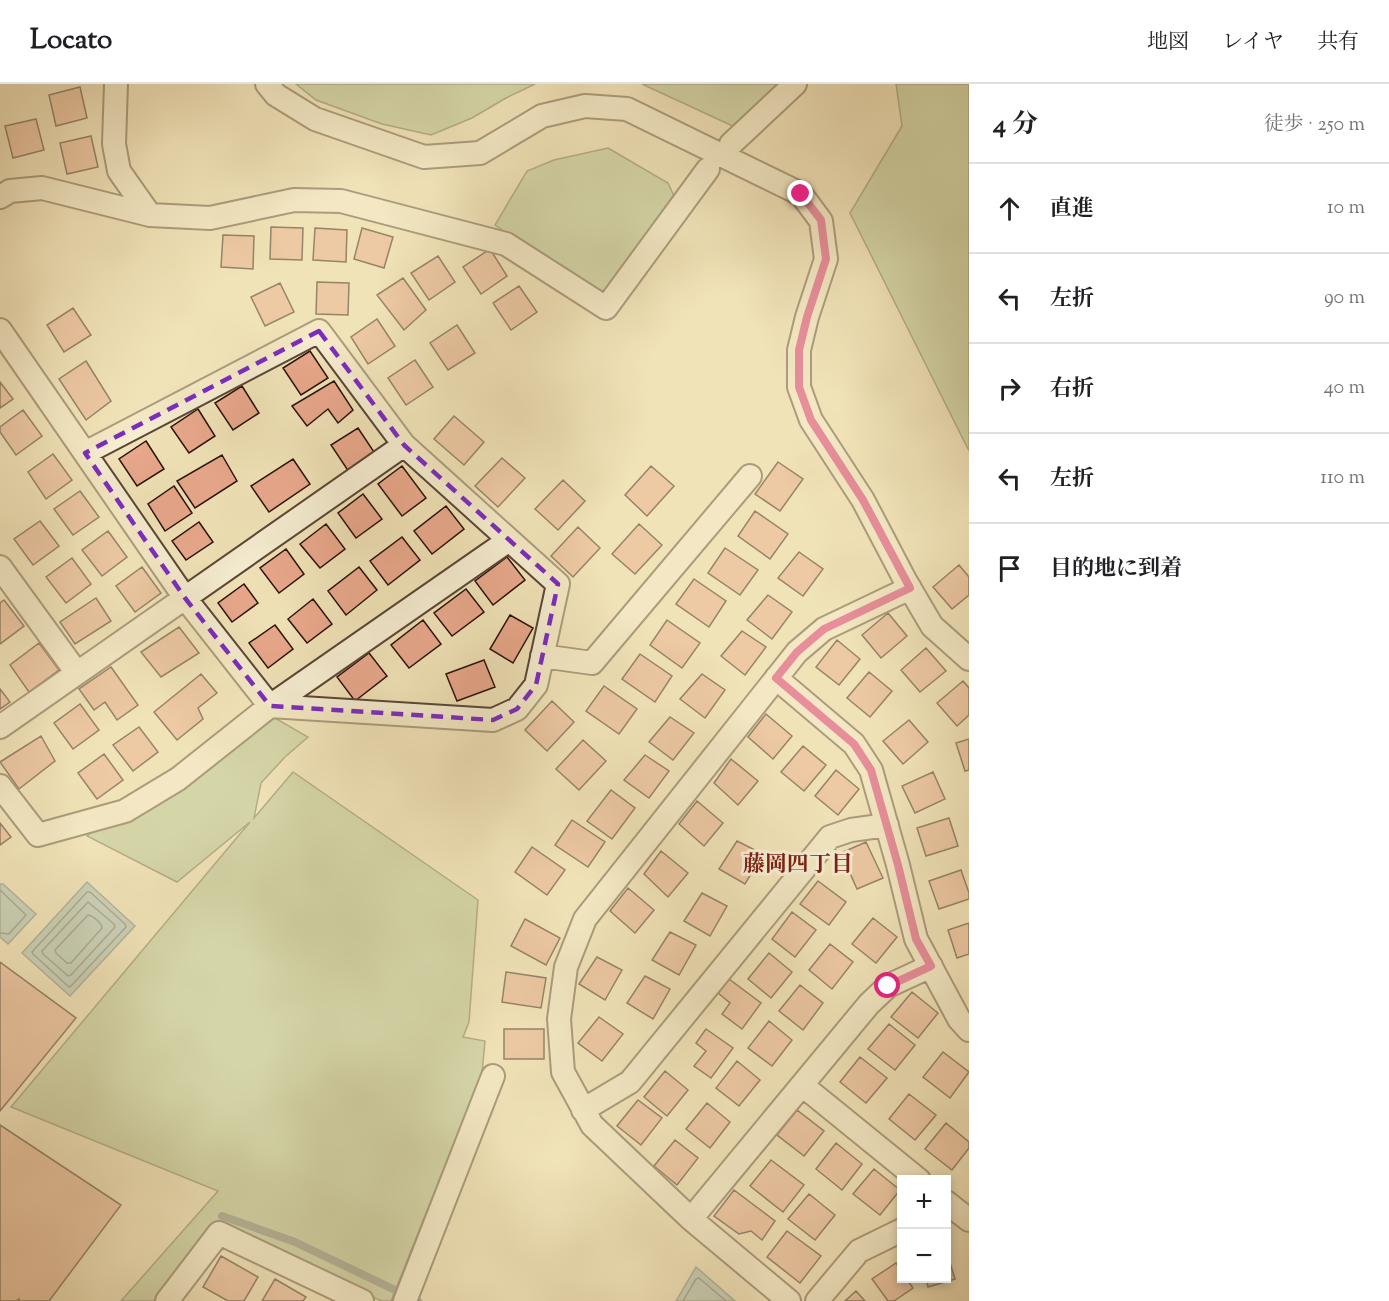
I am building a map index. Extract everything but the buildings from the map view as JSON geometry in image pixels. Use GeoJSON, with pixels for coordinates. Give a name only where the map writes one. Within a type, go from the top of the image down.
{"type":"FeatureCollection","features":[{"type":"Feature","properties":{"kind":"street"},"geometry":{"type":"LineString","coordinates":[[116,84],[114,144],[119,171],[150,215]]}},
{"type":"Feature","properties":{"kind":"street"},"geometry":{"type":"LineString","coordinates":[[267,84],[276,95],[315,119],[424,157],[480,153],[542,116],[585,106],[627,109],[801,194],[821,220],[826,259],[799,350],[799,387],[811,420],[863,500],[932,626],[969,660]]}},
{"type":"Feature","properties":{"kind":"street"},"geometry":{"type":"LineString","coordinates":[[731,144],[795,84]]}},
{"type":"Feature","properties":{"kind":"street"},"geometry":{"type":"LineString","coordinates":[[0,197],[10,191],[42,188],[150,215],[210,218],[294,200],[340,201],[506,244],[606,308],[708,169]]}},
{"type":"Feature","properties":{"kind":"street"},"geometry":{"type":"LineString","coordinates":[[0,330],[185,598],[270,706],[493,720],[518,709],[536,686],[558,584],[404,445],[319,331],[85,453]]}},
{"type":"Feature","properties":{"kind":"street"},"geometry":{"type":"LineString","coordinates":[[0,727],[404,445]]}},
{"type":"Feature","properties":{"kind":"street"},"geometry":{"type":"LineString","coordinates":[[542,656],[592,663],[750,476]]}},
{"type":"Feature","properties":{"kind":"street"},"geometry":{"type":"LineString","coordinates":[[0,786],[38,835],[125,812],[178,779],[270,706],[509,540]]}},
{"type":"Feature","properties":{"kind":"street"},"geometry":{"type":"LineString","coordinates":[[0,567],[77,673]]}},
{"type":"Feature","properties":{"kind":"street"},"geometry":{"type":"LineString","coordinates":[[789,1301],[691,1219],[592,1125],[563,1072],[559,1019],[566,967],[585,919],[797,652],[824,629],[910,588]]}},
{"type":"Feature","properties":{"kind":"street"},"geometry":{"type":"LineString","coordinates":[[776,678],[854,744],[871,770],[916,939],[959,1019],[969,1030]]}},
{"type":"Feature","properties":{"kind":"street"},"geometry":{"type":"LineString","coordinates":[[583,1110],[630,1082],[830,837],[851,830],[886,825]]}},
{"type":"Feature","properties":{"kind":"street"},"geometry":{"type":"LineString","coordinates":[[691,1219],[876,998],[888,986],[931,966]]}},
{"type":"Feature","properties":{"kind":"street"},"geometry":{"type":"LineString","coordinates":[[405,1301],[493,1077]]}},
{"type":"Feature","properties":{"kind":"street"},"geometry":{"type":"LineString","coordinates":[[802,1085],[914,1175]]}},
{"type":"Feature","properties":{"kind":"street"},"geometry":{"type":"LineString","coordinates":[[951,1206],[969,1220]]}},
{"type":"Feature","properties":{"kind":"street"},"geometry":{"type":"LineString","coordinates":[[951,1220],[969,1220]]}},
{"type":"Feature","properties":{"kind":"street"},"geometry":{"type":"LineString","coordinates":[[817,1301],[860,1251],[897,1232]]}},
{"type":"Feature","properties":{"kind":"street"},"geometry":{"type":"LineString","coordinates":[[167,1301],[219,1233],[362,1301]]}},
{"type":"Feature","properties":{"kind":"highlighted area"},"geometry":{"type":"Polygon","coordinates":[[[319,331],[404,445],[558,584],[536,685],[517,709],[493,720],[270,706],[185,598],[85,453],[319,331]]]}},
{"type":"Feature","properties":{"kind":"green space"},"geometry":{"type":"Polygon","coordinates":[[[296,84],[535,84],[472,118],[431,135],[382,124],[316,100],[296,84]]]}},
{"type":"Feature","properties":{"kind":"green space"},"geometry":{"type":"Polygon","coordinates":[[[642,84],[779,84],[737,128],[642,84]]]}},
{"type":"Feature","properties":{"kind":"green space"},"geometry":{"type":"Polygon","coordinates":[[[896,84],[969,84],[969,451],[850,213],[902,126],[896,84]]]}},
{"type":"Feature","properties":{"kind":"green space"},"geometry":{"type":"Polygon","coordinates":[[[608,148],[668,183],[674,196],[609,305],[495,225],[527,171],[554,160],[608,148]]]}},
{"type":"Feature","properties":{"kind":"green space"},"geometry":{"type":"Polygon","coordinates":[[[263,711],[308,737],[261,783],[254,818],[293,772],[478,900],[469,1022],[463,1037],[485,1041],[482,1073],[391,1301],[382,1301],[219,1233],[160,1301],[121,1301],[218,1191],[11,1107],[250,822],[177,882],[87,836],[263,711]]]}},
{"type":"Feature","properties":{"kind":"water"},"geometry":{"type":"Polygon","coordinates":[[[87,882],[135,926],[70,996],[22,953],[87,882]]]}},
{"type":"Feature","properties":{"kind":"water"},"geometry":{"type":"Polygon","coordinates":[[[0,884],[3,884],[36,914],[8,944],[0,937],[0,884]]]}},
{"type":"Feature","properties":{"kind":"water"},"geometry":{"type":"Polygon","coordinates":[[[696,1267],[735,1301],[676,1301],[696,1267]]]}},
{"type":"Feature","properties":{"kind":"waterway"},"geometry":{"type":"LineString","coordinates":[[222,1216],[295,1242],[418,1301]]}},
{"type":"Feature","properties":{"kind":"district","name":"藤岡四丁目"},"geometry":{"type":"Point","coordinates":[798,863]}},
{"type":"Feature","properties":{"kind":"route"},"geometry":{"type":"LineString","coordinates":[[801,194],[821,220],[826,259],[799,350],[799,387],[811,420],[863,500],[910,588],[824,629],[797,652],[776,678],[854,744],[871,770],[916,939],[931,966],[888,986]]}}]}
